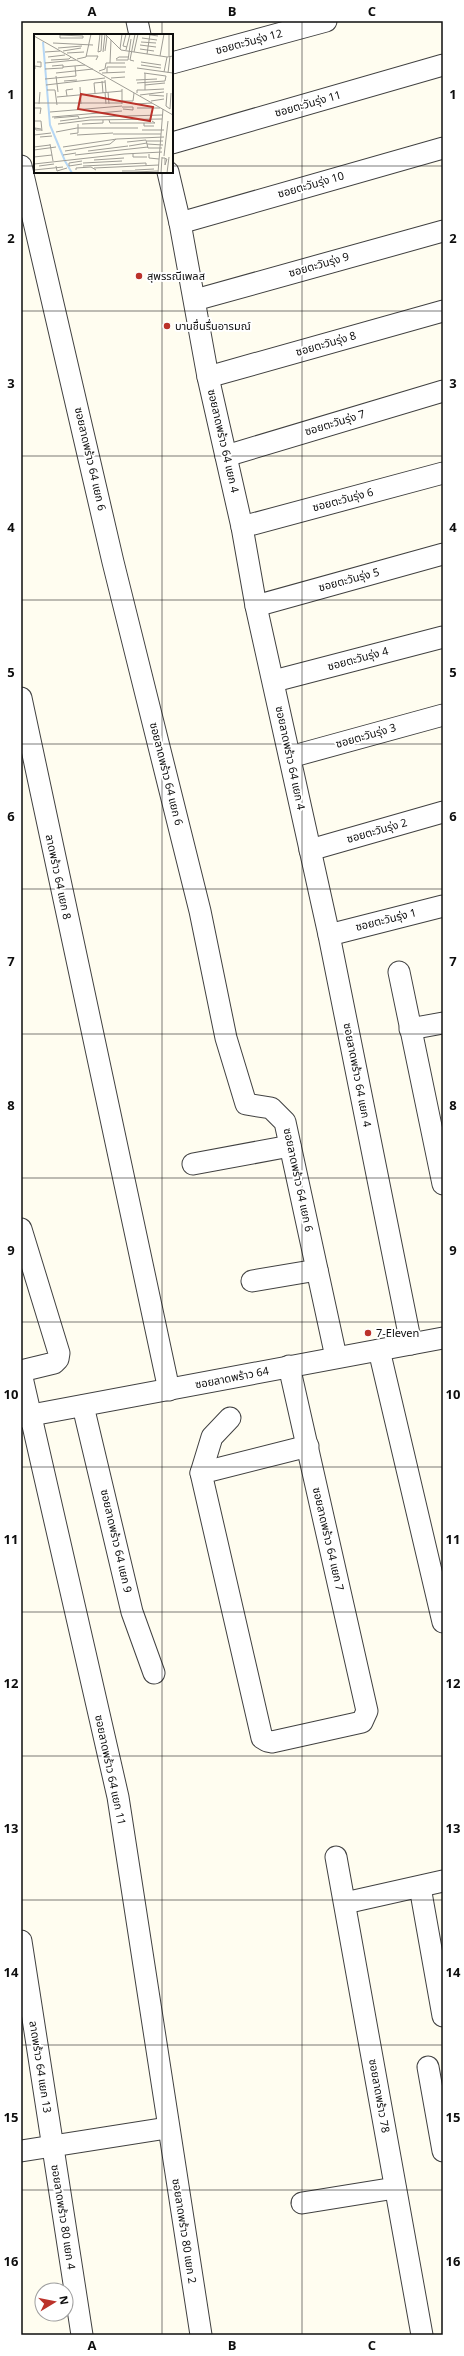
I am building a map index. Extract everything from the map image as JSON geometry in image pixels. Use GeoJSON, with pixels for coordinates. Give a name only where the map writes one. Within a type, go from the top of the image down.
{"type":"FeatureCollection","features":[{"type":"Feature","properties":{"kind":"street"},"geometry":{"type":"LineString","coordinates":[[136,21],[140,34]]}},
{"type":"Feature","properties":{"kind":"street","name":"ซอยตะวันรุ่ง 12"},"geometry":{"type":"LineString","coordinates":[[173,63],[326,21]]}},
{"type":"Feature","properties":{"kind":"street","name":"ซอยตะวันรุ่ง 11"},"geometry":{"type":"LineString","coordinates":[[173,143],[443,65]]}},
{"type":"Feature","properties":{"kind":"street","name":"ซอยตะวันรุ่ง 10"},"geometry":{"type":"LineString","coordinates":[[180,223],[443,148]]}},
{"type":"Feature","properties":{"kind":"street","name":"ซอยลาดพร้าว 64 แยก 6"},"geometry":{"type":"LineString","coordinates":[[21,166],[113,562],[200,910],[226,1038],[246,1104],[271,1108],[285,1122],[336,1357]]}},
{"type":"Feature","properties":{"kind":"street","name":"ซอยลาดพร้าว 64 แยก 4"},"geometry":{"type":"LineString","coordinates":[[168,173],[180,223],[208,377],[242,527],[256,606],[329,935],[411,1344]]}},
{"type":"Feature","properties":{"kind":"street","name":"ซอยตะวันรุ่ง 9"},"geometry":{"type":"LineString","coordinates":[[195,300],[443,231]]}},
{"type":"Feature","properties":{"kind":"street","name":"ซอยตะวันรุ่ง 8"},"geometry":{"type":"LineString","coordinates":[[208,377],[443,310]]}},
{"type":"Feature","properties":{"kind":"street","name":"ซอยตะวันรุ่ง 7"},"geometry":{"type":"LineString","coordinates":[[226,456],[443,391]]}},
{"type":"Feature","properties":{"kind":"street","name":"ซอยตะวันรุ่ง 6"},"geometry":{"type":"LineString","coordinates":[[242,527],[443,473]]}},
{"type":"Feature","properties":{"kind":"street","name":"ซอยตะวันรุ่ง 5"},"geometry":{"type":"LineString","coordinates":[[256,606],[443,554]]}},
{"type":"Feature","properties":{"kind":"street","name":"ซอยตะวันรุ่ง 4"},"geometry":{"type":"LineString","coordinates":[[274,682],[443,637]]}},
{"type":"Feature","properties":{"kind":"street","name":"ลาดพร้าว 64 แยก 8"},"geometry":{"type":"LineString","coordinates":[[22,703],[96,1056],[169,1390]]}},
{"type":"Feature","properties":{"kind":"street","name":"ซอยตะวันรุ่ง 3"},"geometry":{"type":"LineString","coordinates":[[290,758],[443,715]]}},
{"type":"Feature","properties":{"kind":"street","name":"ซอยตะวันรุ่ง 2"},"geometry":{"type":"LineString","coordinates":[[310,850],[443,812]]}},
{"type":"Feature","properties":{"kind":"street","name":"ซอยตะวันรุ่ง 1"},"geometry":{"type":"LineString","coordinates":[[329,935],[443,906]]}},
{"type":"Feature","properties":{"kind":"street"},"geometry":{"type":"LineString","coordinates":[[399,972],[410,1029],[440,1148],[443,1184]]}},
{"type":"Feature","properties":{"kind":"street"},"geometry":{"type":"LineString","coordinates":[[410,1029],[443,1023]]}},
{"type":"Feature","properties":{"kind":"street"},"geometry":{"type":"LineString","coordinates":[[193,1164],[290,1146]]}},
{"type":"Feature","properties":{"kind":"street"},"geometry":{"type":"LineString","coordinates":[[21,1229],[59,1353],[58,1359],[54,1363],[21,1372]]}},
{"type":"Feature","properties":{"kind":"street"},"geometry":{"type":"LineString","coordinates":[[252,1282],[317,1270]]}},
{"type":"Feature","properties":{"kind":"street","name":"ซอยลาดพร้าว 64"},"geometry":{"type":"LineString","coordinates":[[26,1416],[443,1338]]}},
{"type":"Feature","properties":{"kind":"street"},"geometry":{"type":"LineString","coordinates":[[379,1350],[443,1622]]}},
{"type":"Feature","properties":{"kind":"street","name":"ซอยลาดพร้าว 64 แยก 7"},"geometry":{"type":"LineString","coordinates":[[201,1473],[262,1738],[272,1742],[362,1722],[367,1711],[289,1366]]}},
{"type":"Feature","properties":{"kind":"street","name":"ซอยลาดพร้าว 64 แยก 11"},"geometry":{"type":"LineString","coordinates":[[21,1372],[26,1416],[118,1797],[167,2128]]}},
{"type":"Feature","properties":{"kind":"street","name":"ซอยลาดพร้าว 64 แยก 9"},"geometry":{"type":"LineString","coordinates":[[83,1406],[132,1612],[154,1673]]}},
{"type":"Feature","properties":{"kind":"street"},"geometry":{"type":"LineString","coordinates":[[201,1473],[212,1437],[230,1418]]}},
{"type":"Feature","properties":{"kind":"street"},"geometry":{"type":"LineString","coordinates":[[201,1473],[308,1446]]}},
{"type":"Feature","properties":{"kind":"street","name":"ซอยลาดพร้าว 78"},"geometry":{"type":"LineString","coordinates":[[336,1857],[422,2335]]}},
{"type":"Feature","properties":{"kind":"street"},"geometry":{"type":"LineString","coordinates":[[345,1903],[443,1881]]}},
{"type":"Feature","properties":{"kind":"street"},"geometry":{"type":"LineString","coordinates":[[420,1887],[443,2016]]}},
{"type":"Feature","properties":{"kind":"street","name":"ลาดพร้าว 64 แยก 13"},"geometry":{"type":"LineString","coordinates":[[21,1941],[52,2146]]}},
{"type":"Feature","properties":{"kind":"street"},"geometry":{"type":"LineString","coordinates":[[428,2067],[443,2151]]}},
{"type":"Feature","properties":{"kind":"street"},"geometry":{"type":"LineString","coordinates":[[21,2151],[167,2128]]}},
{"type":"Feature","properties":{"kind":"street","name":"ซอยลาดพร้าว 80 แยก 2"},"geometry":{"type":"LineString","coordinates":[[167,2128],[201,2335]]}},
{"type":"Feature","properties":{"kind":"street","name":"ซอยลาดพร้าว 80 แยก 4"},"geometry":{"type":"LineString","coordinates":[[52,2146],[82,2335]]}},
{"type":"Feature","properties":{"kind":"street"},"geometry":{"type":"LineString","coordinates":[[302,2203],[395,2188]]}},
{"type":"Feature","properties":{"kind":"place","name":"สุพรรณีเพลส"},"geometry":{"type":"Point","coordinates":[139,276]}},
{"type":"Feature","properties":{"kind":"place","name":"บานชื่นรื่นอารมณ์"},"geometry":{"type":"Point","coordinates":[167,326]}},
{"type":"Feature","properties":{"kind":"place","name":"7-Eleven"},"geometry":{"type":"Point","coordinates":[368,1333]}}]}
